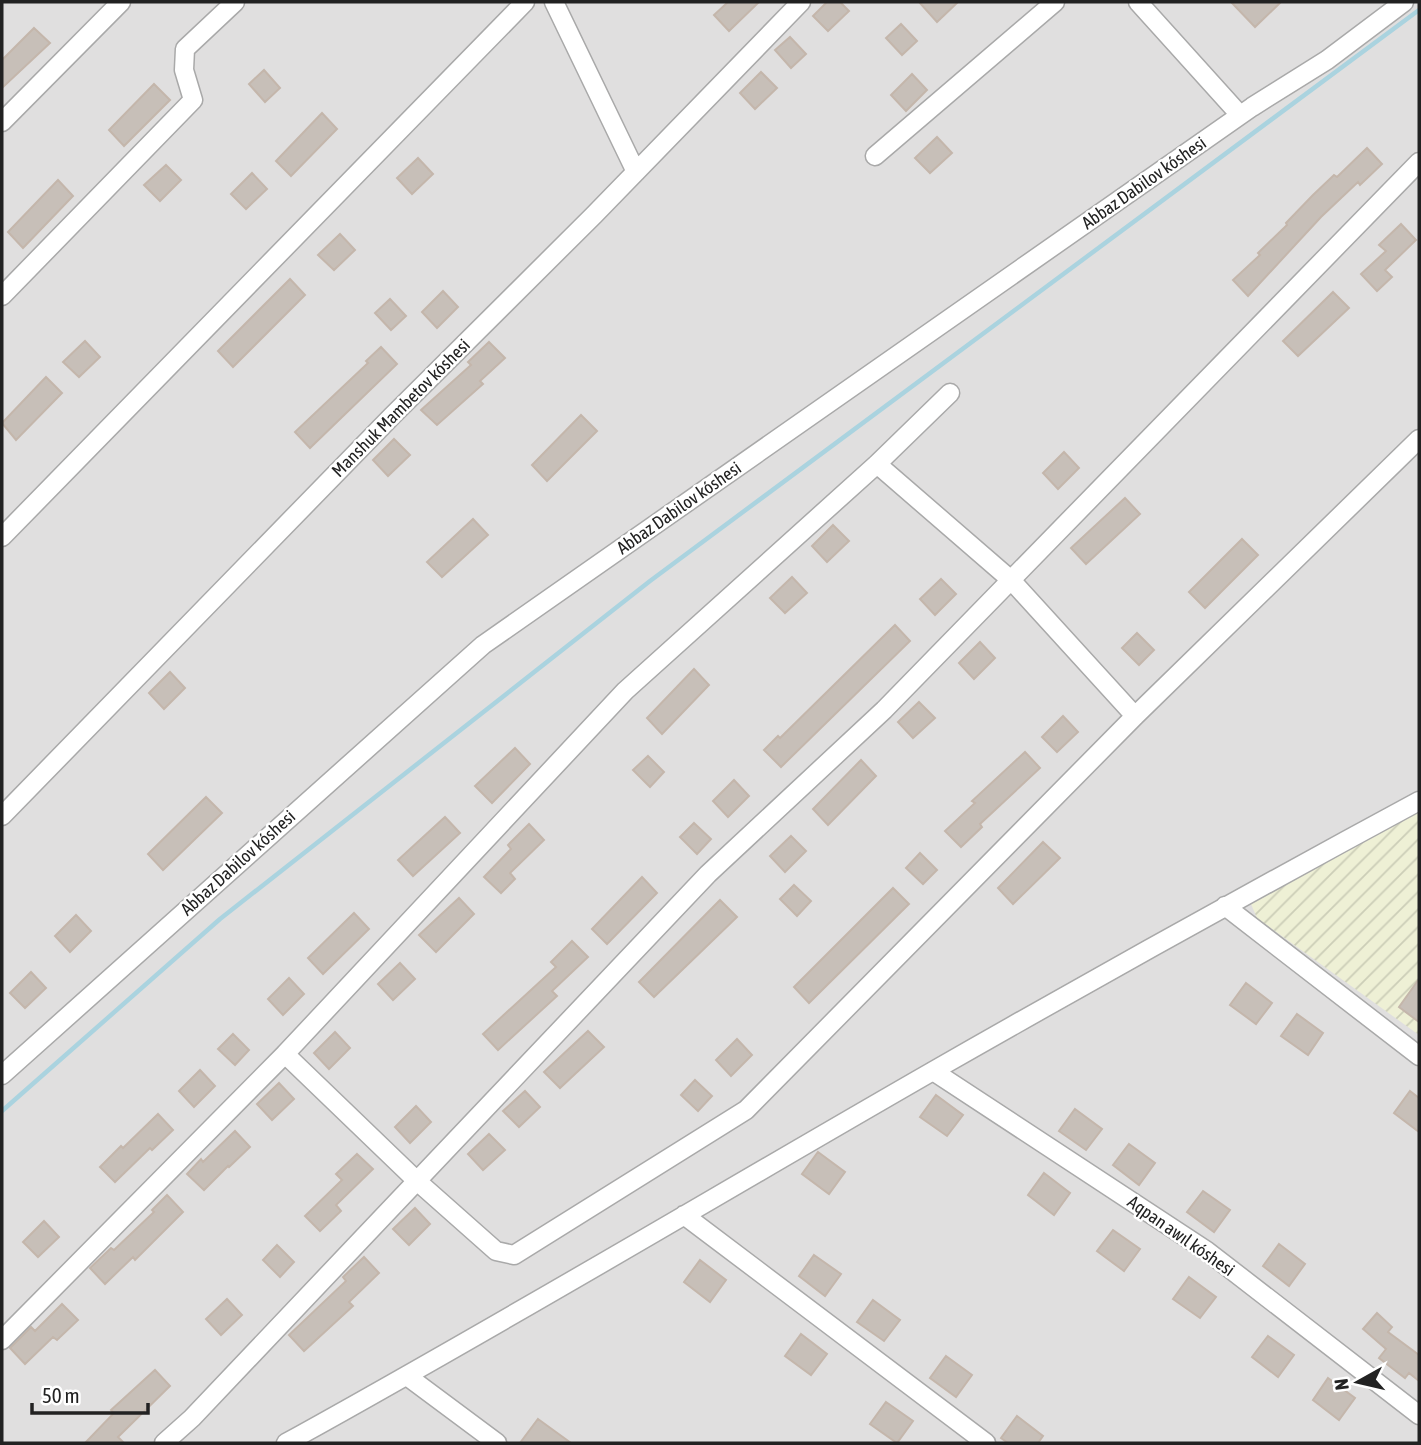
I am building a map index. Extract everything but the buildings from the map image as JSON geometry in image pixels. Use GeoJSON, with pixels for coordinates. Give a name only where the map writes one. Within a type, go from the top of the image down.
{"type":"FeatureCollection","features":[{"type":"Feature","properties":{"kind":"street"},"geometry":{"type":"LineString","coordinates":[[2,122],[121,2]]}},
{"type":"Feature","properties":{"kind":"street"},"geometry":{"type":"LineString","coordinates":[[2,296],[193,100],[184,70],[185,49],[235,2]]}},
{"type":"Feature","properties":{"kind":"street"},"geometry":{"type":"LineString","coordinates":[[2,537],[525,2]]}},
{"type":"Feature","properties":{"kind":"street"},"geometry":{"type":"LineString","coordinates":[[554,2],[636,172]]}},
{"type":"Feature","properties":{"kind":"street","name":"Manshuk Mambetov kóshesi"},"geometry":{"type":"LineString","coordinates":[[2,816],[801,2]]}},
{"type":"Feature","properties":{"kind":"street"},"geometry":{"type":"LineString","coordinates":[[875,156],[1055,2]]}},
{"type":"Feature","properties":{"kind":"street"},"geometry":{"type":"LineString","coordinates":[[1138,2],[1240,115]]}},
{"type":"Feature","properties":{"kind":"street","name":"Abbaz Dabilov kóshesi"},"geometry":{"type":"LineString","coordinates":[[2,1074],[483,645],[1240,115],[1327,60],[1404,2]]}},
{"type":"Feature","properties":{"kind":"street"},"geometry":{"type":"LineString","coordinates":[[164,1443],[192,1418],[708,874],[884,710],[1419,162]]}},
{"type":"Feature","properties":{"kind":"street"},"geometry":{"type":"LineString","coordinates":[[2,1340],[285,1054],[625,691],[805,526],[877,464],[950,393]]}},
{"type":"Feature","properties":{"kind":"street"},"geometry":{"type":"LineString","coordinates":[[285,1054],[417,1181],[496,1251],[514,1255],[746,1110],[1135,716],[1419,439]]}},
{"type":"Feature","properties":{"kind":"street"},"geometry":{"type":"LineString","coordinates":[[877,464],[1011,579],[1135,716]]}},
{"type":"Feature","properties":{"kind":"street"},"geometry":{"type":"LineString","coordinates":[[286,1443],[407,1376],[933,1071],[1225,906],[1419,801]]}},
{"type":"Feature","properties":{"kind":"street"},"geometry":{"type":"LineString","coordinates":[[1225,906],[1419,1056]]}},
{"type":"Feature","properties":{"kind":"street","name":"Aqpan awıl kóshesi"},"geometry":{"type":"LineString","coordinates":[[933,1071],[1207,1251],[1419,1415]]}},
{"type":"Feature","properties":{"kind":"street"},"geometry":{"type":"LineString","coordinates":[[684,1215],[986,1443]]}},
{"type":"Feature","properties":{"kind":"street"},"geometry":{"type":"LineString","coordinates":[[407,1376],[497,1443]]}},
{"type":"Feature","properties":{"kind":"shaded area"},"geometry":{"type":"Polygon","coordinates":[[[2,2],[1419,2],[1419,1443],[2,1443],[2,2]]]}},
{"type":"Feature","properties":{"kind":"green space"},"geometry":{"type":"Polygon","coordinates":[[[1419,812],[1419,1035],[1257,918],[1251,904],[1419,812]]]}},
{"type":"Feature","properties":{"kind":"waterway"},"geometry":{"type":"LineString","coordinates":[[2,1111],[220,919],[650,581],[1419,10]]}}]}
